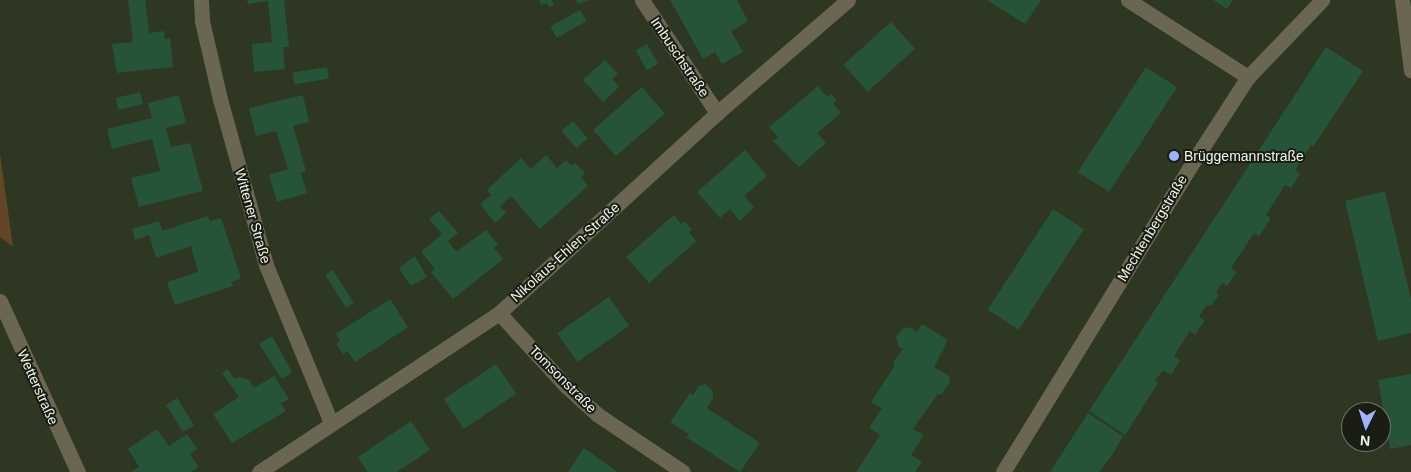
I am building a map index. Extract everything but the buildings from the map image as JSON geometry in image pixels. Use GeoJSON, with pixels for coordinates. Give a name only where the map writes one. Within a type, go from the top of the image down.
{"type":"FeatureCollection","features":[{"type":"Feature","properties":{"kind":"street","name":"Wittener Straße"},"geometry":{"type":"LineString","coordinates":[[201,0],[202,20],[220,99],[266,265],[331,424]]}},
{"type":"Feature","properties":{"kind":"street","name":"Imbuschstraße"},"geometry":{"type":"LineString","coordinates":[[642,0],[718,113]]}},
{"type":"Feature","properties":{"kind":"street","name":"Nikolaus-Ehlen-Straße"},"geometry":{"type":"LineString","coordinates":[[259,472],[499,313],[718,113],[848,0]]}},
{"type":"Feature","properties":{"kind":"street"},"geometry":{"type":"LineString","coordinates":[[1128,0],[1248,77]]}},
{"type":"Feature","properties":{"kind":"street","name":"Mechtenbergstraße"},"geometry":{"type":"LineString","coordinates":[[1003,472],[1193,162],[1248,77],[1322,0]]}},
{"type":"Feature","properties":{"kind":"street"},"geometry":{"type":"LineString","coordinates":[[1402,0],[1411,70]]}},
{"type":"Feature","properties":{"kind":"street","name":"Wetterstraße"},"geometry":{"type":"LineString","coordinates":[[0,301],[78,472]]}},
{"type":"Feature","properties":{"kind":"street","name":"Tomsonstraße"},"geometry":{"type":"LineString","coordinates":[[499,313],[566,386],[598,415],[683,472]]}},
{"type":"Feature","properties":{"kind":"shaded area"},"geometry":{"type":"Polygon","coordinates":[[[0,154],[13,247],[0,237],[0,154]]]}},
{"type":"Feature","properties":{"kind":"place","name":"Brüggemannstraße"},"geometry":{"type":"Point","coordinates":[1174,156]}}]}
